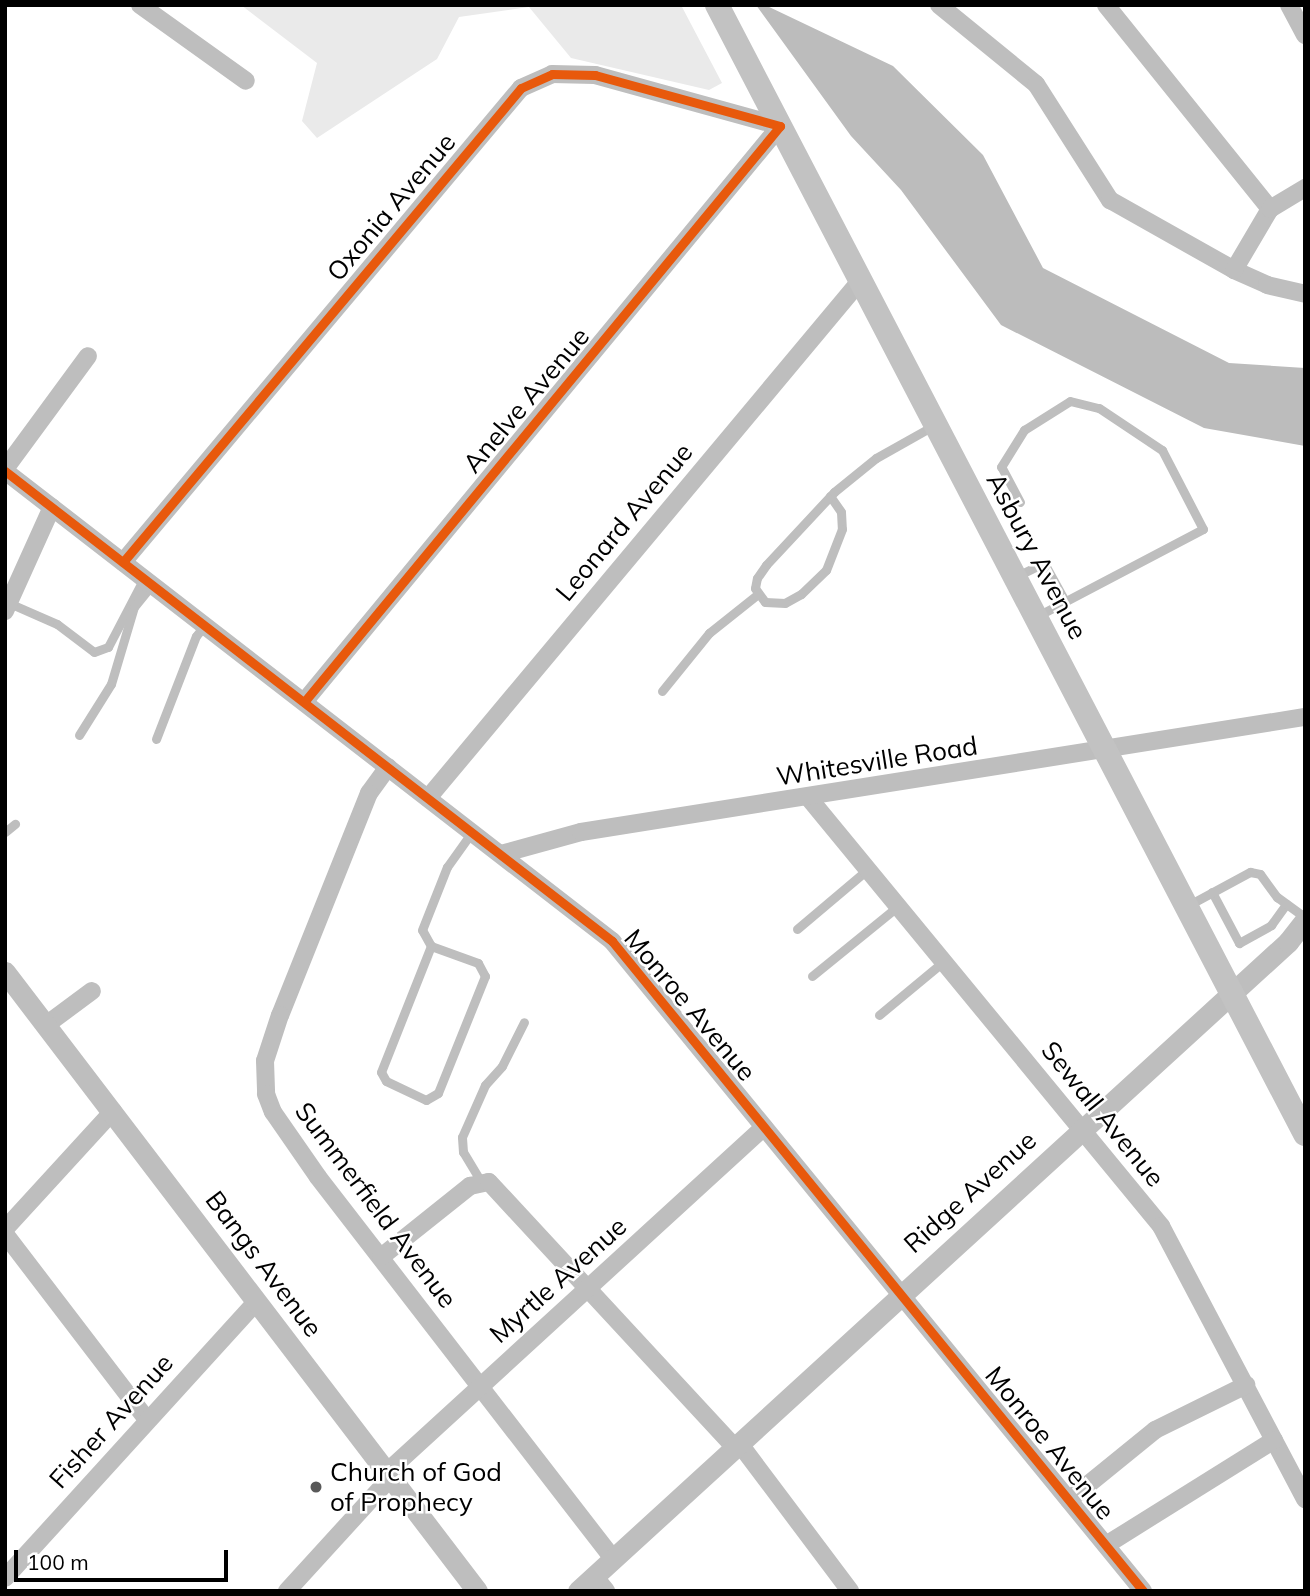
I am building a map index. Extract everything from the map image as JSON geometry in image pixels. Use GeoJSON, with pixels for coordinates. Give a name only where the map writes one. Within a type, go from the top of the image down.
{"type":"FeatureCollection","features":[{"type":"Feature","properties":{"kind":"main road","name":"Asbury Avenue"},"geometry":{"type":"LineString","coordinates":[[717,5],[1305,1134]]}},
{"type":"Feature","properties":{"kind":"street"},"geometry":{"type":"LineString","coordinates":[[140,5],[246,81]]}},
{"type":"Feature","properties":{"kind":"street"},"geometry":{"type":"LineString","coordinates":[[939,5],[1036,84],[1057,111],[1097,186],[1110,200],[1234,270],[1267,285],[1305,294]]}},
{"type":"Feature","properties":{"kind":"street"},"geometry":{"type":"LineString","coordinates":[[1106,5],[1270,209]]}},
{"type":"Feature","properties":{"kind":"street"},"geometry":{"type":"LineString","coordinates":[[1289,5],[1305,36]]}},
{"type":"Feature","properties":{"kind":"street","name":"Oxonia Avenue"},"geometry":{"type":"LineString","coordinates":[[123,562],[521,88],[552,74],[595,75],[780,126]]}},
{"type":"Feature","properties":{"kind":"street","name":"Anelve Avenue"},"geometry":{"type":"LineString","coordinates":[[304,702],[780,126]]}},
{"type":"Feature","properties":{"kind":"street"},"geometry":{"type":"LineString","coordinates":[[1234,270],[1270,209],[1305,188]]}},
{"type":"Feature","properties":{"kind":"street","name":"Leonard Avenue"},"geometry":{"type":"LineString","coordinates":[[428,798],[861,280]]}},
{"type":"Feature","properties":{"kind":"street"},"geometry":{"type":"LineString","coordinates":[[5,470],[88,356]]}},
{"type":"Feature","properties":{"kind":"street","name":"Monroe Avenue"},"geometry":{"type":"LineString","coordinates":[[5,470],[612,941],[1069,1500],[1136,1588]]}},
{"type":"Feature","properties":{"kind":"street"},"geometry":{"type":"LineString","coordinates":[[7,607],[52,507]]}},
{"type":"Feature","properties":{"kind":"street","name":"Whitesville Road"},"geometry":{"type":"LineString","coordinates":[[501,854],[580,832],[1105,751],[1305,717]]}},
{"type":"Feature","properties":{"kind":"street","name":"Summerfield Avenue"},"geometry":{"type":"LineString","coordinates":[[388,767],[369,793],[280,1015],[265,1061],[264,1080],[273,1112],[613,1558]]}},
{"type":"Feature","properties":{"kind":"street","name":"Sewall Avenue"},"geometry":{"type":"LineString","coordinates":[[808,797],[1171,1241],[1305,1499]]}},
{"type":"Feature","properties":{"kind":"street","name":"Ridge Avenue"},"geometry":{"type":"LineString","coordinates":[[578,1591],[600,1583],[613,1558],[1288,942],[1305,918]]}},
{"type":"Feature","properties":{"kind":"street","name":"Bangs Avenue"},"geometry":{"type":"LineString","coordinates":[[5,972],[477,1591]]}},
{"type":"Feature","properties":{"kind":"street"},"geometry":{"type":"LineString","coordinates":[[46,1025],[92,991]]}},
{"type":"Feature","properties":{"kind":"street"},"geometry":{"type":"LineString","coordinates":[[5,1229],[113,1111]]}},
{"type":"Feature","properties":{"kind":"street","name":"Myrtle Avenue"},"geometry":{"type":"LineString","coordinates":[[287,1591],[389,1474],[481,1386],[764,1127]]}},
{"type":"Feature","properties":{"kind":"street"},"geometry":{"type":"LineString","coordinates":[[381,1257],[488,1184],[736,1445],[850,1591]]}},
{"type":"Feature","properties":{"kind":"street"},"geometry":{"type":"LineString","coordinates":[[5,1234],[147,1420]]}},
{"type":"Feature","properties":{"kind":"street","name":"Fisher Avenue"},"geometry":{"type":"LineString","coordinates":[[5,1578],[257,1301]]}},
{"type":"Feature","properties":{"kind":"street"},"geometry":{"type":"LineString","coordinates":[[1069,1500],[1155,1430],[1246,1385]]}},
{"type":"Feature","properties":{"kind":"street"},"geometry":{"type":"LineString","coordinates":[[1105,1545],[1274,1440]]}},
{"type":"Feature","properties":{"kind":"lane"},"geometry":{"type":"LineString","coordinates":[[1020,502],[1001,467],[1024,430],[1070,401],[1099,408],[1162,450],[1203,529],[1035,617]]}},
{"type":"Feature","properties":{"kind":"lane"},"geometry":{"type":"LineString","coordinates":[[758,594],[757,578],[766,565],[830,496],[876,458],[935,425]]}},
{"type":"Feature","properties":{"kind":"lane"},"geometry":{"type":"LineString","coordinates":[[758,594],[773,604],[785,603],[814,584],[826,570],[842,529],[841,512],[830,496]]}},
{"type":"Feature","properties":{"kind":"lane"},"geometry":{"type":"LineString","coordinates":[[1015,578],[1044,563],[1065,601]]}},
{"type":"Feature","properties":{"kind":"lane"},"geometry":{"type":"LineString","coordinates":[[7,607],[57,624],[94,652],[108,647],[148,582]]}},
{"type":"Feature","properties":{"kind":"lane"},"geometry":{"type":"LineString","coordinates":[[79,735],[111,684],[134,607],[148,582]]}},
{"type":"Feature","properties":{"kind":"lane"},"geometry":{"type":"LineString","coordinates":[[662,691],[709,633],[758,594]]}},
{"type":"Feature","properties":{"kind":"lane"},"geometry":{"type":"LineString","coordinates":[[156,739],[196,636],[205,625]]}},
{"type":"Feature","properties":{"kind":"lane"},"geometry":{"type":"LineString","coordinates":[[5,832],[15,824]]}},
{"type":"Feature","properties":{"kind":"lane"},"geometry":{"type":"LineString","coordinates":[[431,946],[381,1072],[386,1081],[426,1100],[438,1093],[485,975],[478,963],[431,946],[422,930],[447,867],[472,832]]}},
{"type":"Feature","properties":{"kind":"lane"},"geometry":{"type":"LineString","coordinates":[[797,929],[868,869]]}},
{"type":"Feature","properties":{"kind":"lane"},"geometry":{"type":"LineString","coordinates":[[1186,906],[1250,872],[1260,874],[1267,888],[1305,918]]}},
{"type":"Feature","properties":{"kind":"lane"},"geometry":{"type":"LineString","coordinates":[[1212,892],[1239,943],[1271,925],[1286,904]]}},
{"type":"Feature","properties":{"kind":"lane"},"geometry":{"type":"LineString","coordinates":[[812,976],[898,906]]}},
{"type":"Feature","properties":{"kind":"lane"},"geometry":{"type":"LineString","coordinates":[[879,1015],[944,961]]}},
{"type":"Feature","properties":{"kind":"lane"},"geometry":{"type":"LineString","coordinates":[[488,1184],[463,1152],[462,1137],[485,1085],[502,1066],[524,1022]]}},
{"type":"Feature","properties":{"kind":"shaded area"},"geometry":{"type":"Polygon","coordinates":[[[241,5],[681,5],[722,83],[709,90],[571,58],[529,7],[459,17],[437,59],[317,138],[302,121],[317,63],[241,5]]]}},
{"type":"Feature","properties":{"kind":"shaded area"},"geometry":{"type":"Polygon","coordinates":[[[756,5],[765,5],[893,66],[983,155],[1043,268],[1229,363],[1305,368],[1305,446],[1204,428],[1001,325],[901,190],[851,136],[756,5]]]}},
{"type":"Feature","properties":{"kind":"cycle path"},"geometry":{"type":"LineString","coordinates":[[123,562],[521,88],[552,74],[595,75],[780,126],[304,702]]}},
{"type":"Feature","properties":{"kind":"cycle path"},"geometry":{"type":"LineString","coordinates":[[5,471],[612,941],[1143,1591]]}},
{"type":"Feature","properties":{"kind":"place","name":"Church of God of Prophecy"},"geometry":{"type":"Point","coordinates":[316,1487]}}]}
